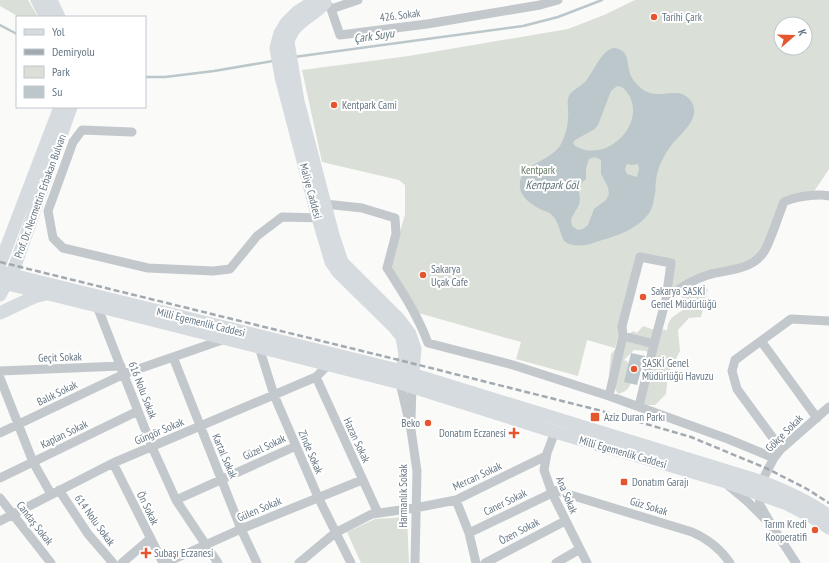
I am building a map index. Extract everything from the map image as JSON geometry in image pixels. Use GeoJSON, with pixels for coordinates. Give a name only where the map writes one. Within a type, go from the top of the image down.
{"type":"FeatureCollection","features":[{"type":"Feature","properties":{"kind":"main road"},"geometry":{"type":"LineString","coordinates":[[37,0],[45,16]]}},
{"type":"Feature","properties":{"kind":"main road"},"geometry":{"type":"LineString","coordinates":[[51,0],[59,16]]}},
{"type":"Feature","properties":{"kind":"main road","name":"Maliye Caddesi"},"geometry":{"type":"LineString","coordinates":[[325,3],[320,9],[299,23],[282,45],[287,76],[334,267],[393,326],[402,338],[405,355],[406,379]]}},
{"type":"Feature","properties":{"kind":"main road","name":"Maliye Caddesi"},"geometry":{"type":"LineString","coordinates":[[287,76],[298,100],[325,204],[323,218]]}},
{"type":"Feature","properties":{"kind":"main road","name":"Prof. Dr. Necmettin Erbakan Bulvarı"},"geometry":{"type":"LineString","coordinates":[[0,264],[60,108]]}},
{"type":"Feature","properties":{"kind":"main road","name":"Prof. Dr. Necmettin Erbakan Bulvarı"},"geometry":{"type":"LineString","coordinates":[[0,295],[4,278],[15,266],[71,108]]}},
{"type":"Feature","properties":{"kind":"main road","name":"Milli Egemenlik Caddesi"},"geometry":{"type":"LineString","coordinates":[[4,278],[48,294],[328,365],[406,379],[555,432],[723,481],[789,492],[818,508],[829,516]]}},
{"type":"Feature","properties":{"kind":"main road","name":"Milli Egemenlik Caddesi"},"geometry":{"type":"LineString","coordinates":[[4,278],[406,379],[761,488],[829,528]]}},
{"type":"Feature","properties":{"kind":"main road"},"geometry":{"type":"LineString","coordinates":[[0,313],[34,297],[48,294]]}},
{"type":"Feature","properties":{"kind":"street"},"geometry":{"type":"LineString","coordinates":[[325,3],[358,0]]}},
{"type":"Feature","properties":{"kind":"street","name":"426. Sokak"},"geometry":{"type":"LineString","coordinates":[[325,3],[340,35],[449,20],[540,5],[558,0]]}},
{"type":"Feature","properties":{"kind":"street"},"geometry":{"type":"LineString","coordinates":[[132,132],[82,130],[73,142],[48,211],[53,238],[63,248],[148,268],[213,271],[230,269],[257,236],[282,217],[323,218]]}},
{"type":"Feature","properties":{"kind":"street"},"geometry":{"type":"LineString","coordinates":[[666,300],[683,286],[695,280],[708,275],[741,268],[754,263],[764,251],[784,202],[808,196],[829,196]]}},
{"type":"Feature","properties":{"kind":"street"},"geometry":{"type":"LineString","coordinates":[[325,204],[362,208],[395,218],[396,234],[387,268],[413,309],[428,343],[513,365],[609,396],[728,438],[774,458]]}},
{"type":"Feature","properties":{"kind":"street"},"geometry":{"type":"LineString","coordinates":[[609,396],[623,336],[622,326],[640,257],[671,263],[666,300],[639,406]]}},
{"type":"Feature","properties":{"kind":"street","name":"616 Nolu Sokak"},"geometry":{"type":"LineString","coordinates":[[97,306],[152,447],[176,500],[218,563]]}},
{"type":"Feature","properties":{"kind":"street"},"geometry":{"type":"LineString","coordinates":[[781,449],[737,389],[732,371],[735,360],[791,319],[829,321]]}},
{"type":"Feature","properties":{"kind":"street"},"geometry":{"type":"LineString","coordinates":[[623,336],[654,344]]}},
{"type":"Feature","properties":{"kind":"street","name":"Geçit Sokak"},"geometry":{"type":"LineString","coordinates":[[0,371],[122,370],[172,357],[225,339]]}},
{"type":"Feature","properties":{"kind":"street"},"geometry":{"type":"LineString","coordinates":[[761,341],[817,418]]}},
{"type":"Feature","properties":{"kind":"street","name":"Zinde Sokak"},"geometry":{"type":"LineString","coordinates":[[259,347],[274,395],[318,497],[351,563]]}},
{"type":"Feature","properties":{"kind":"street","name":"Kartal Sokak"},"geometry":{"type":"LineString","coordinates":[[172,357],[257,563]]}},
{"type":"Feature","properties":{"kind":"street","name":"Güngör Sokak"},"geometry":{"type":"LineString","coordinates":[[0,521],[113,463],[316,377],[328,365]]}},
{"type":"Feature","properties":{"kind":"street","name":"Balık Sokak"},"geometry":{"type":"LineString","coordinates":[[0,433],[122,370]]}},
{"type":"Feature","properties":{"kind":"street","name":"Hazan Sokak"},"geometry":{"type":"LineString","coordinates":[[316,377],[378,513]]}},
{"type":"Feature","properties":{"kind":"street","name":"614 Nolu Sokak"},"geometry":{"type":"LineString","coordinates":[[0,378],[2,392],[18,425],[33,462],[88,534],[113,563]]}},
{"type":"Feature","properties":{"kind":"street","name":"Harmanlık Sokak"},"geometry":{"type":"LineString","coordinates":[[406,379],[417,471],[415,563]]}},
{"type":"Feature","properties":{"kind":"street","name":"Gökçe Sokak"},"geometry":{"type":"LineString","coordinates":[[761,488],[768,469],[781,449],[829,407]]}},
{"type":"Feature","properties":{"kind":"street","name":"Kaplan Sokak"},"geometry":{"type":"LineString","coordinates":[[0,478],[138,411]]}},
{"type":"Feature","properties":{"kind":"street","name":"Ana Sokak"},"geometry":{"type":"LineString","coordinates":[[555,432],[546,456],[544,470],[551,491],[587,563]]}},
{"type":"Feature","properties":{"kind":"street","name":"Güzel Sokak"},"geometry":{"type":"LineString","coordinates":[[176,500],[296,446]]}},
{"type":"Feature","properties":{"kind":"street","name":"Mercan Sokak"},"geometry":{"type":"LineString","coordinates":[[301,562],[335,533],[372,514],[416,508],[456,500],[546,456]]}},
{"type":"Feature","properties":{"kind":"street","name":"Ön Sokak"},"geometry":{"type":"LineString","coordinates":[[113,463],[150,539],[164,563]]}},
{"type":"Feature","properties":{"kind":"street","name":"Gülen Sokak"},"geometry":{"type":"LineString","coordinates":[[164,563],[318,497],[362,480]]}},
{"type":"Feature","properties":{"kind":"street"},"geometry":{"type":"LineString","coordinates":[[723,481],[748,502],[772,526]]}},
{"type":"Feature","properties":{"kind":"street"},"geometry":{"type":"LineString","coordinates":[[761,488],[760,505],[796,563]]}},
{"type":"Feature","properties":{"kind":"street","name":"Caner Sokak"},"geometry":{"type":"LineString","coordinates":[[469,533],[551,491]]}},
{"type":"Feature","properties":{"kind":"street","name":"Güz Sokak"},"geometry":{"type":"LineString","coordinates":[[551,491],[692,532],[710,541],[730,563]]}},
{"type":"Feature","properties":{"kind":"street","name":"Candaş Sokak"},"geometry":{"type":"LineString","coordinates":[[0,498],[46,561]]}},
{"type":"Feature","properties":{"kind":"street"},"geometry":{"type":"LineString","coordinates":[[456,500],[469,533],[476,563]]}},
{"type":"Feature","properties":{"kind":"street","name":"Özen Sokak"},"geometry":{"type":"LineString","coordinates":[[485,563],[565,521]]}},
{"type":"Feature","properties":{"kind":"street"},"geometry":{"type":"LineString","coordinates":[[122,563],[150,539]]}},
{"type":"Feature","properties":{"kind":"street"},"geometry":{"type":"LineString","coordinates":[[556,563],[580,549]]}},
{"type":"Feature","properties":{"kind":"green space"},"geometry":{"type":"Polygon","coordinates":[[[0,0],[28,0],[37,16],[17,16],[0,6],[0,0]]]}},
{"type":"Feature","properties":{"kind":"green space","name":"Kentpark"},"geometry":{"type":"Polygon","coordinates":[[[635,0],[829,0],[829,169],[813,193],[789,199],[754,263],[691,284],[699,288],[708,289],[701,317],[689,318],[678,330],[680,351],[668,374],[666,394],[655,405],[643,405],[652,359],[646,351],[634,350],[624,360],[628,362],[632,377],[630,386],[624,392],[618,394],[609,374],[611,354],[629,334],[633,331],[637,333],[643,326],[651,329],[667,330],[670,320],[683,310],[686,300],[677,294],[666,299],[671,263],[640,257],[615,348],[587,340],[578,376],[516,359],[521,342],[415,312],[388,269],[405,215],[405,185],[399,180],[322,162],[302,70],[409,56],[568,29],[604,15],[635,0]]]}},
{"type":"Feature","properties":{"kind":"green space"},"geometry":{"type":"Polygon","coordinates":[[[407,517],[409,563],[361,563],[347,532],[375,519],[407,517]]]}},
{"type":"Feature","properties":{"kind":"water","name":"Kentpark Göl"},"geometry":{"type":"Polygon","coordinates":[[[613,48],[623,51],[627,58],[631,76],[641,88],[654,94],[680,93],[691,101],[694,108],[694,114],[688,126],[670,147],[663,159],[659,168],[652,206],[644,219],[633,228],[612,237],[586,245],[577,246],[564,241],[557,222],[552,215],[534,205],[522,195],[520,188],[521,180],[524,173],[529,168],[557,150],[565,134],[569,96],[585,82],[608,50],[613,48]],[[617,86],[611,91],[598,125],[595,129],[575,140],[573,143],[575,146],[587,150],[600,150],[611,145],[621,137],[629,127],[633,116],[632,104],[624,88],[617,86]],[[595,157],[589,159],[586,168],[586,179],[578,186],[580,198],[579,205],[571,219],[572,226],[578,230],[583,229],[588,225],[594,209],[606,200],[609,194],[608,187],[601,174],[601,160],[595,157]],[[638,164],[626,165],[625,170],[627,174],[637,177],[639,169],[638,164]]]}},
{"type":"Feature","properties":{"kind":"water","name":"SASKİ Genel Müdürlüğü Havuzu"},"geometry":{"type":"Polygon","coordinates":[[[631,353],[645,356],[637,385],[624,382],[631,353]]]}},
{"type":"Feature","properties":{"kind":"waterway","name":"Çark Suyu"},"geometry":{"type":"LineString","coordinates":[[294,57],[523,26],[558,17],[602,0]]}},
{"type":"Feature","properties":{"kind":"waterway","name":"Çark Suyu"},"geometry":{"type":"LineString","coordinates":[[0,25],[16,33]]}},
{"type":"Feature","properties":{"kind":"waterway","name":"Çark Suyu"},"geometry":{"type":"LineString","coordinates":[[146,77],[165,77],[214,71],[273,61]]}},
{"type":"Feature","properties":{"kind":"railway"},"geometry":{"type":"LineString","coordinates":[[0,262],[598,410],[691,437],[768,469],[807,489],[829,503]]}},
{"type":"Feature","properties":{"kind":"place","name":"Tarihi Çark"},"geometry":{"type":"Point","coordinates":[654,17]}},
{"type":"Feature","properties":{"kind":"place","name":"Kentpark Cami"},"geometry":{"type":"Point","coordinates":[334,105]}},
{"type":"Feature","properties":{"kind":"place","name":"Sakarya Uçak Cafe"},"geometry":{"type":"Point","coordinates":[423,275]}},
{"type":"Feature","properties":{"kind":"place","name":"Sakarya SASKİ Genel Müdürlüğü"},"geometry":{"type":"Point","coordinates":[643,297]}},
{"type":"Feature","properties":{"kind":"place","name":"SASKİ Genel Müdürlüğü Havuzu"},"geometry":{"type":"Point","coordinates":[634,369]}},
{"type":"Feature","properties":{"kind":"place","name":"Aziz Duran Parkı"},"geometry":{"type":"Point","coordinates":[595,417]}},
{"type":"Feature","properties":{"kind":"place","name":"Beko"},"geometry":{"type":"Point","coordinates":[428,423]}},
{"type":"Feature","properties":{"kind":"place","name":"Donatım Eczanesi"},"geometry":{"type":"Point","coordinates":[514,433]}},
{"type":"Feature","properties":{"kind":"place","name":"Donatım Garajı"},"geometry":{"type":"Point","coordinates":[624,482]}},
{"type":"Feature","properties":{"kind":"place","name":"Tarım Kredi Kooperatifi"},"geometry":{"type":"Point","coordinates":[815,530]}},
{"type":"Feature","properties":{"kind":"place","name":"Subaşı Eczanesi"},"geometry":{"type":"Point","coordinates":[146,553]}}]}
